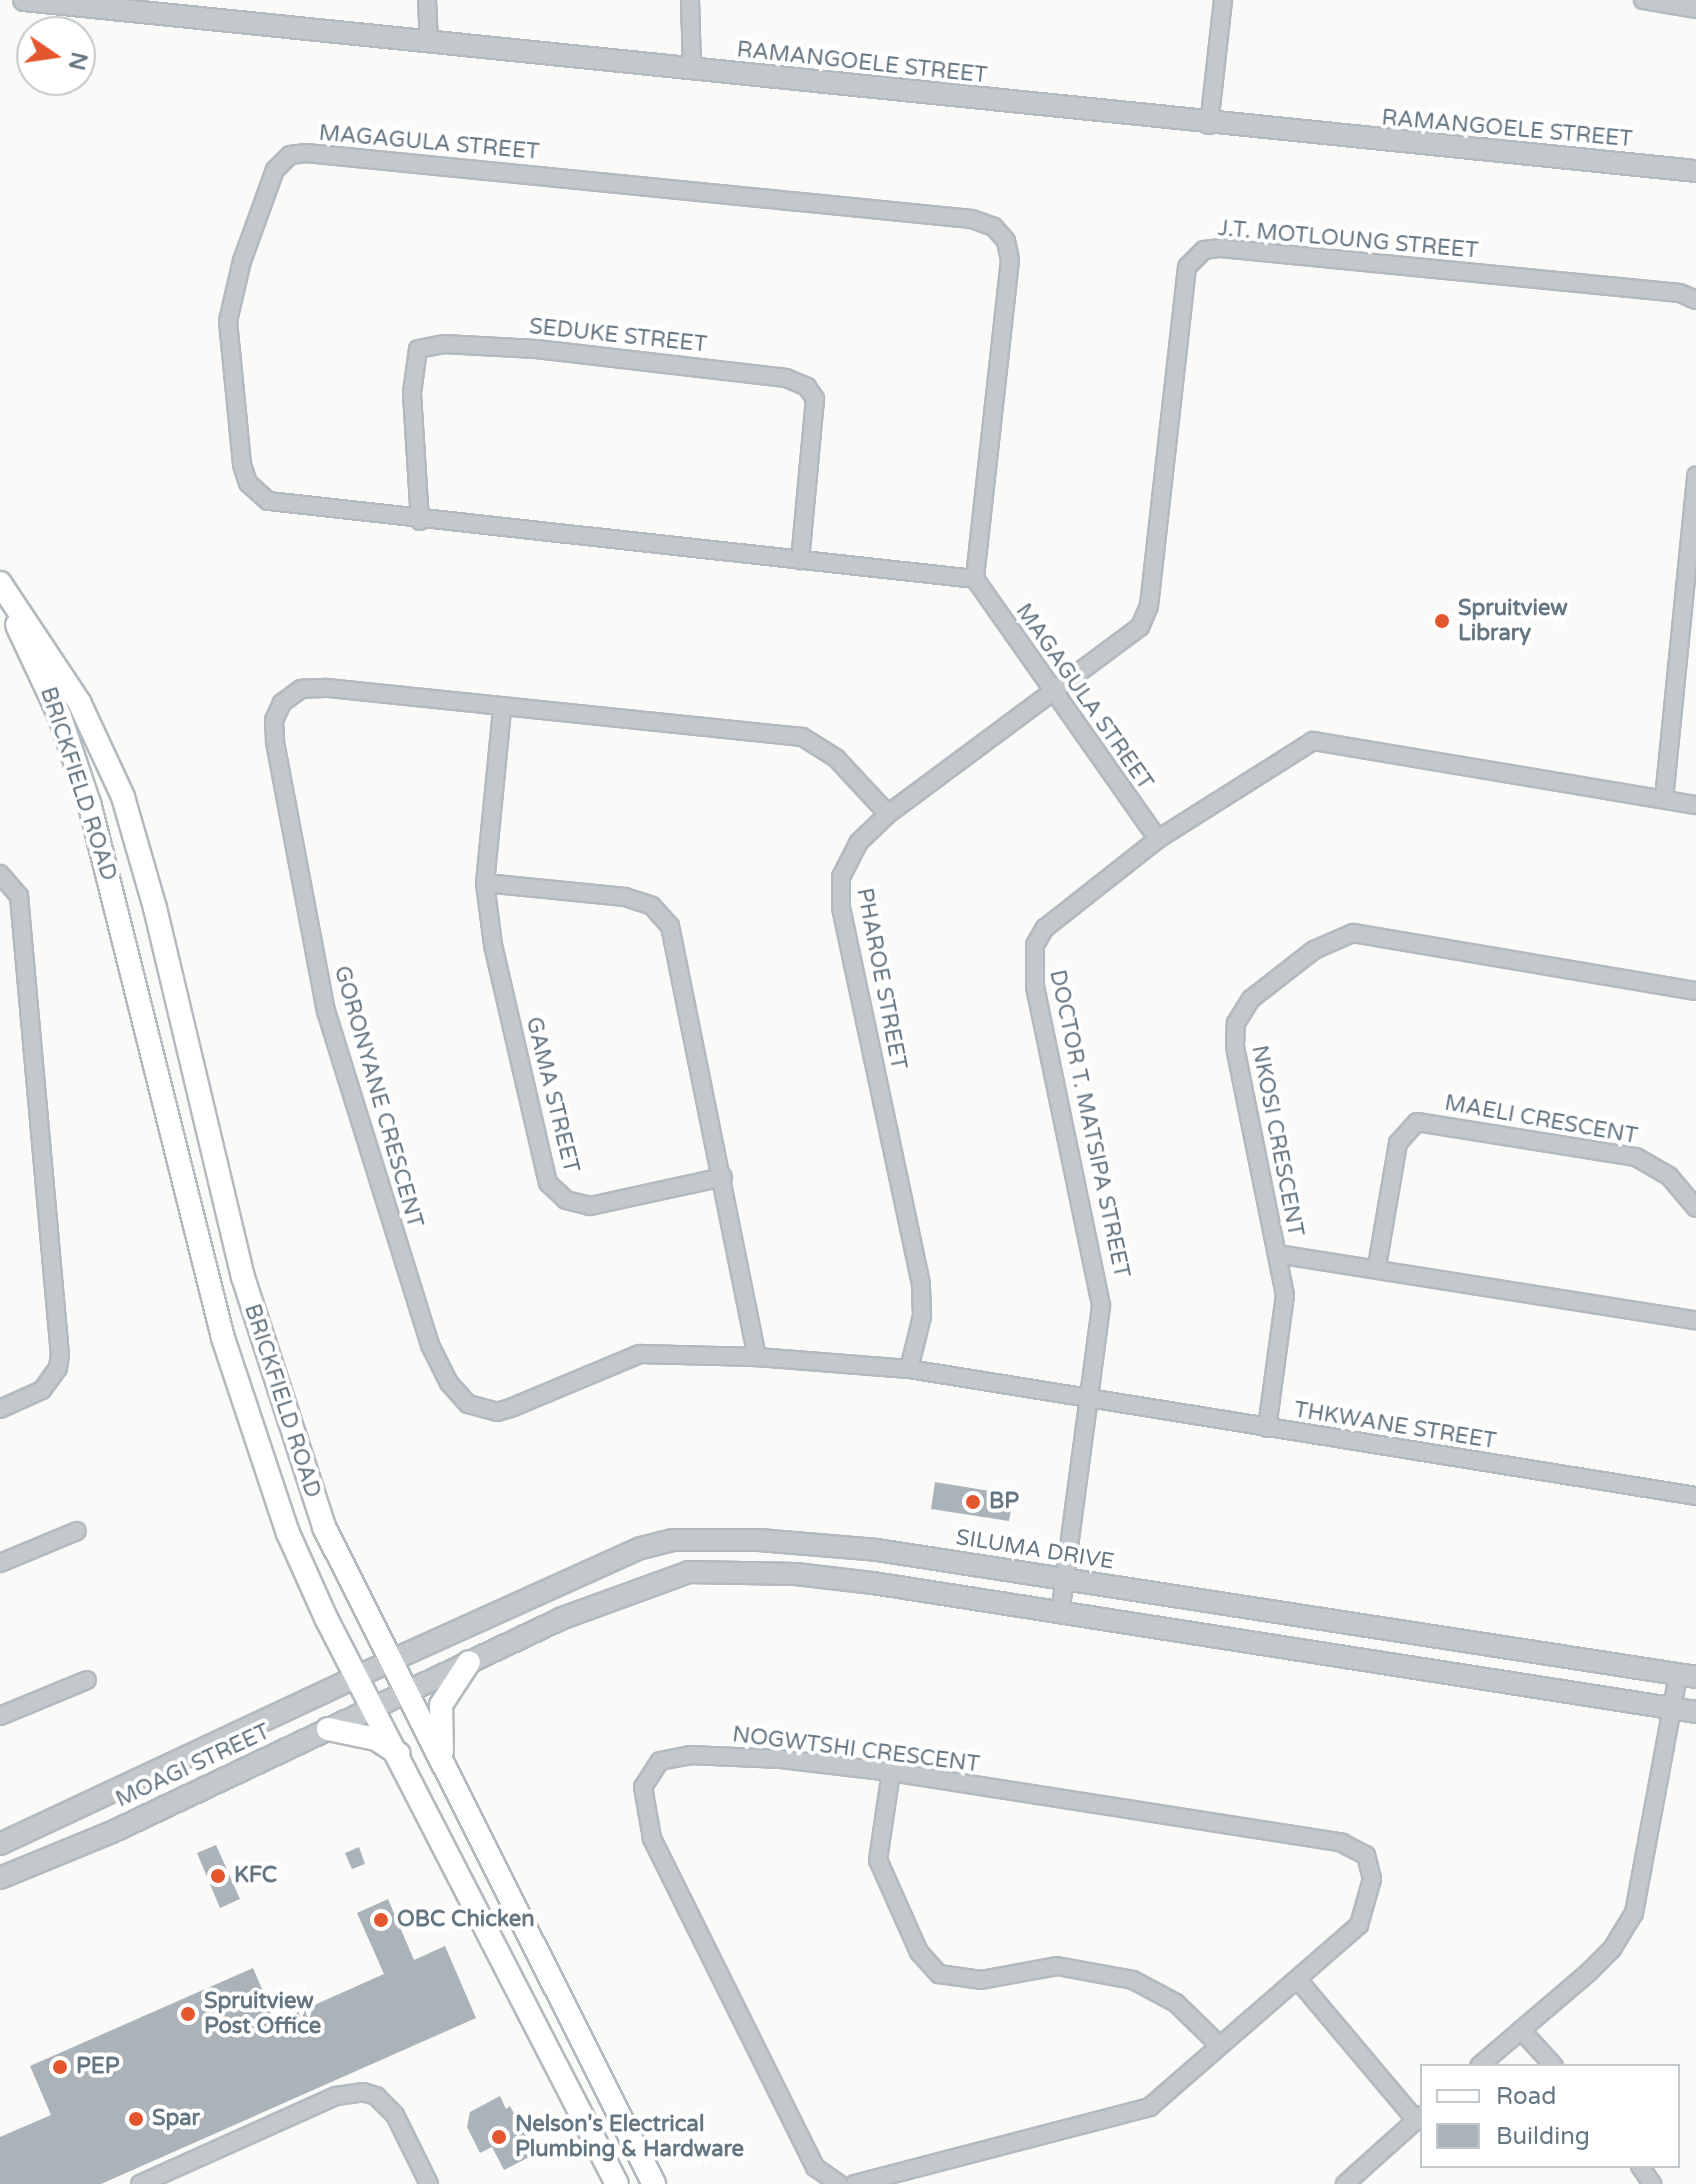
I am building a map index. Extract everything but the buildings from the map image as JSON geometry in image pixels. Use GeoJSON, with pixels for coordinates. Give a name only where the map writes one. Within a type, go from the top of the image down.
{"type":"FeatureCollection","features":[{"type":"Feature","properties":{"kind":"main road","name":"BRICKFIELD ROAD"},"geometry":{"type":"LineString","coordinates":[[1,585],[55,660],[114,772],[151,894],[267,1363],[324,1527],[388,1662],[654,2184]]}},
{"type":"Feature","properties":{"kind":"main road","name":"BRICKFIELD ROAD"},"geometry":{"type":"LineString","coordinates":[[1,585],[60,717],[90,806],[242,1403],[288,1533],[373,1708],[400,1755],[617,2184]]}},
{"type":"Feature","properties":{"kind":"main road"},"geometry":{"type":"LineString","coordinates":[[448,1776],[439,1738],[441,1705],[469,1662]]}},
{"type":"Feature","properties":{"kind":"main road"},"geometry":{"type":"LineString","coordinates":[[328,1729],[376,1739],[400,1755]]}},
{"type":"Feature","properties":{"kind":"street","name":"RAMANGOELE STREET"},"geometry":{"type":"LineString","coordinates":[[24,0],[692,68],[1209,125],[1696,171]]}},
{"type":"Feature","properties":{"kind":"street"},"geometry":{"type":"LineString","coordinates":[[427,0],[429,42]]}},
{"type":"Feature","properties":{"kind":"street"},"geometry":{"type":"LineString","coordinates":[[690,0],[692,68]]}},
{"type":"Feature","properties":{"kind":"street"},"geometry":{"type":"LineString","coordinates":[[1209,125],[1223,0]]}},
{"type":"Feature","properties":{"kind":"street"},"geometry":{"type":"LineString","coordinates":[[1643,0],[1696,9]]}},
{"type":"Feature","properties":{"kind":"street","name":"MAGAGULA STREET"},"geometry":{"type":"LineString","coordinates":[[975,579],[420,521],[268,501],[245,473],[228,337],[230,307],[270,180],[295,153],[972,219],[994,227],[1006,241],[1010,260],[975,579],[1158,839]]}},
{"type":"Feature","properties":{"kind":"street","name":"J.T. MOTLOUNG STREET"},"geometry":{"type":"LineString","coordinates":[[1054,695],[1137,632],[1146,614],[1182,280],[1187,267],[1204,250],[1680,293],[1696,300]]}},
{"type":"Feature","properties":{"kind":"street","name":"SEDUKE STREET"},"geometry":{"type":"LineString","coordinates":[[420,521],[412,382],[418,349],[444,344],[536,349],[786,378],[807,387],[815,399],[800,560]]}},
{"type":"Feature","properties":{"kind":"street"},"geometry":{"type":"LineString","coordinates":[[1664,799],[1696,476]]}},
{"type":"Feature","properties":{"kind":"street","name":"GORONYANE CRESCENT"},"geometry":{"type":"LineString","coordinates":[[888,814],[836,758],[802,737],[502,710],[310,688],[288,696],[274,720],[326,1011],[430,1345],[457,1394],[481,1410],[497,1412],[627,1356],[757,1357],[909,1369],[1088,1400]]}},
{"type":"Feature","properties":{"kind":"street","name":"PHAROE STREET"},"geometry":{"type":"LineString","coordinates":[[909,1369],[922,1316],[921,1284],[839,890],[851,853],[888,814],[1054,695]]}},
{"type":"Feature","properties":{"kind":"street","name":"GAMA STREET"},"geometry":{"type":"LineString","coordinates":[[502,710],[485,883],[493,945],[548,1183],[566,1200],[590,1206],[723,1177]]}},
{"type":"Feature","properties":{"kind":"street","name":"DOCTOR T. MATSIPA STREET"},"geometry":{"type":"LineString","coordinates":[[1060,1614],[1062,1578],[1101,1290],[1033,958],[1045,928],[1158,839],[1313,741],[1696,805]]}},
{"type":"Feature","properties":{"kind":"street"},"geometry":{"type":"LineString","coordinates":[[0,874],[19,896],[60,1355],[58,1368],[42,1390],[0,1409]]}},
{"type":"Feature","properties":{"kind":"street"},"geometry":{"type":"LineString","coordinates":[[485,883],[625,897],[663,915],[676,943],[757,1357]]}},
{"type":"Feature","properties":{"kind":"street","name":"NKOSI CRESCENT"},"geometry":{"type":"LineString","coordinates":[[1267,1428],[1285,1295],[1235,1029],[1260,990],[1314,950],[1353,933],[1696,991]]}},
{"type":"Feature","properties":{"kind":"street","name":"MAELI CRESCENT"},"geometry":{"type":"LineString","coordinates":[[1377,1266],[1398,1143],[1417,1122],[1636,1157],[1669,1176],[1696,1208]]}},
{"type":"Feature","properties":{"kind":"street"},"geometry":{"type":"LineString","coordinates":[[1277,1254],[1377,1266],[1696,1320]]}},
{"type":"Feature","properties":{"kind":"street","name":"THKWANE STREET"},"geometry":{"type":"LineString","coordinates":[[1088,1400],[1696,1496]]}},
{"type":"Feature","properties":{"kind":"street"},"geometry":{"type":"LineString","coordinates":[[0,1563],[77,1531]]}},
{"type":"Feature","properties":{"kind":"street","name":"SILUMA DRIVE"},"geometry":{"type":"LineString","coordinates":[[388,1662],[641,1548],[673,1540],[834,1545],[1687,1676]]}},
{"type":"Feature","properties":{"kind":"street"},"geometry":{"type":"LineString","coordinates":[[405,1692],[641,1586],[689,1572],[829,1577],[1696,1712]]}},
{"type":"Feature","properties":{"kind":"street","name":"MOAGI STREET"},"geometry":{"type":"LineString","coordinates":[[0,1844],[388,1662]]}},
{"type":"Feature","properties":{"kind":"street"},"geometry":{"type":"LineString","coordinates":[[1481,2064],[1612,1949],[1634,1913],[1673,1709],[1687,1676]]}},
{"type":"Feature","properties":{"kind":"street"},"geometry":{"type":"LineString","coordinates":[[0,1716],[87,1680]]}},
{"type":"Feature","properties":{"kind":"street","name":"MOAGI STREET"},"geometry":{"type":"LineString","coordinates":[[0,1878],[405,1692]]}},
{"type":"Feature","properties":{"kind":"street","name":"NOGWTSHI CRESCENT"},"geometry":{"type":"LineString","coordinates":[[839,2184],[815,2167],[659,1852],[646,1819],[643,1787],[660,1761],[690,1755],[781,1759],[891,1772],[1357,1847],[1371,1865],[1366,1914],[1298,1980],[1161,2098],[1138,2112],[855,2184]]}},
{"type":"Feature","properties":{"kind":"street"},"geometry":{"type":"LineString","coordinates":[[891,1772],[878,1860],[919,1952],[939,1974],[981,1980],[1046,1966],[1133,1980],[1176,2003],[1219,2045]]}},
{"type":"Feature","properties":{"kind":"street"},"geometry":{"type":"LineString","coordinates":[[1298,1980],[1419,2117],[1345,2184]]}},
{"type":"Feature","properties":{"kind":"street"},"geometry":{"type":"LineString","coordinates":[[1521,2030],[1552,2064]]}},
{"type":"Feature","properties":{"kind":"street"},"geometry":{"type":"LineString","coordinates":[[140,2184],[349,2093],[376,2096],[395,2115],[429,2184]]}},
{"type":"Feature","properties":{"kind":"street"},"geometry":{"type":"LineString","coordinates":[[1631,2184],[1646,2174]]}},
{"type":"Feature","properties":{"kind":"place","name":"Spruitview Library"},"geometry":{"type":"Point","coordinates":[1442,621]}},
{"type":"Feature","properties":{"kind":"place","name":"BP"},"geometry":{"type":"Point","coordinates":[973,1502]}},
{"type":"Feature","properties":{"kind":"place","name":"KFC"},"geometry":{"type":"Point","coordinates":[218,1876]}},
{"type":"Feature","properties":{"kind":"place","name":"OBC Chicken"},"geometry":{"type":"Point","coordinates":[381,1920]}},
{"type":"Feature","properties":{"kind":"place","name":"Spruitview Post Office"},"geometry":{"type":"Point","coordinates":[188,2014]}},
{"type":"Feature","properties":{"kind":"place","name":"PEP"},"geometry":{"type":"Point","coordinates":[60,2067]}},
{"type":"Feature","properties":{"kind":"place","name":"Spar"},"geometry":{"type":"Point","coordinates":[136,2119]}},
{"type":"Feature","properties":{"kind":"place","name":"Nelson's Electrical Plumbing & Hardware"},"geometry":{"type":"Point","coordinates":[499,2137]}}]}
